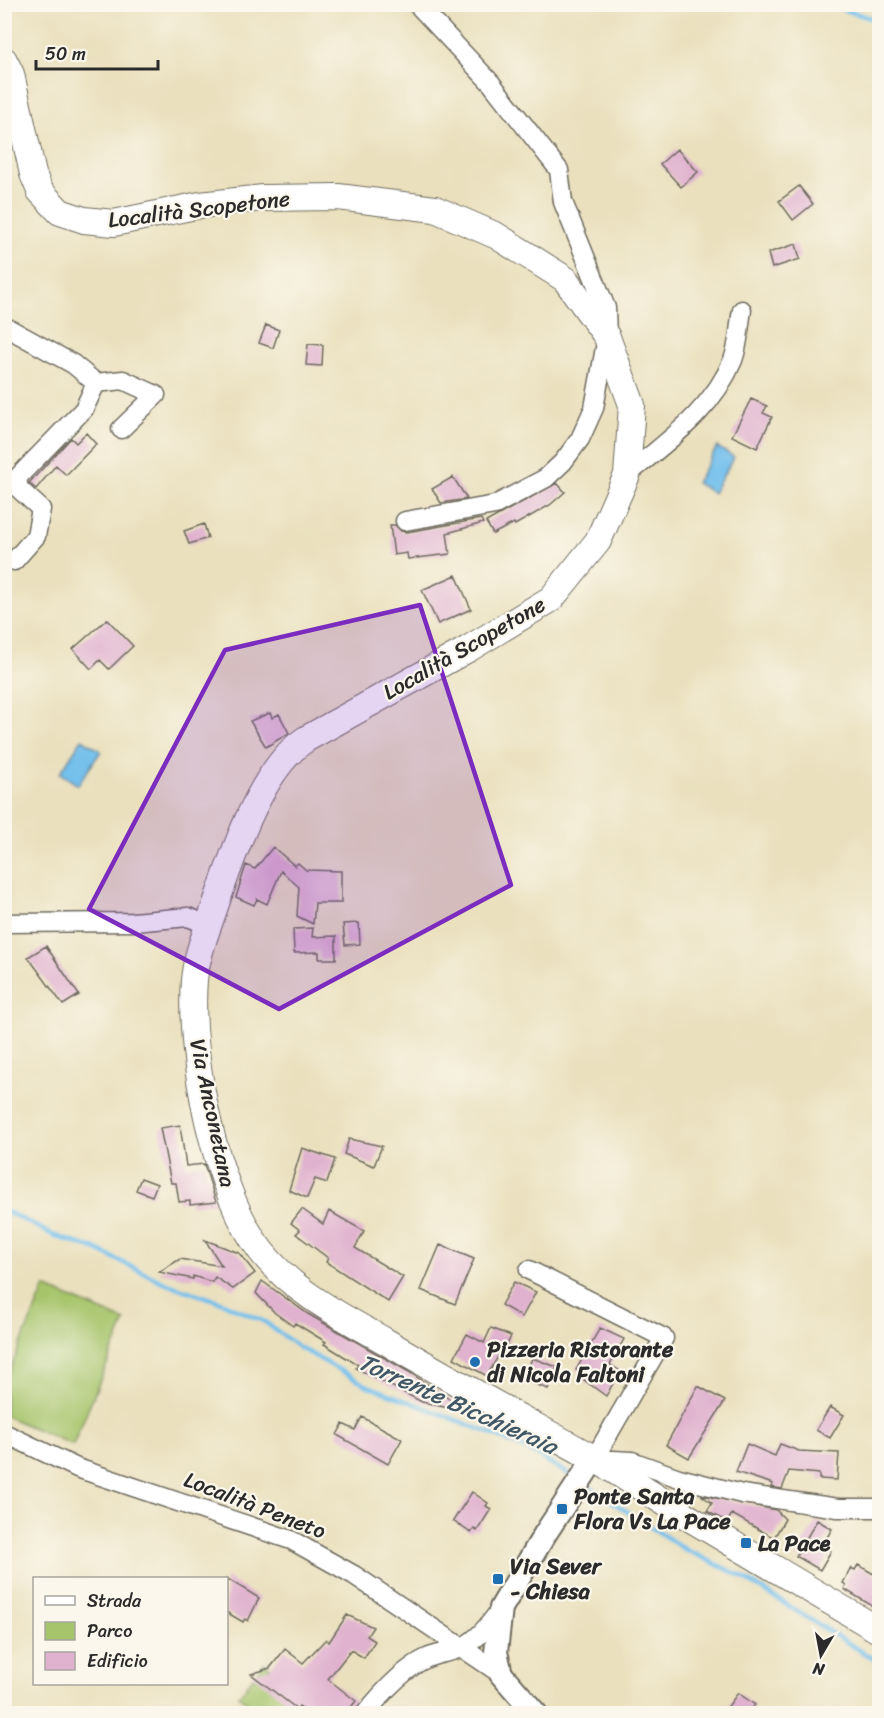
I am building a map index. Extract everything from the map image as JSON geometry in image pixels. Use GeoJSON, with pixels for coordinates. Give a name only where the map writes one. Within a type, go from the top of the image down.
{"type":"FeatureCollection","features":[{"type":"Feature","properties":{"kind":"main road","name":"Località Scopetone"},"geometry":{"type":"LineString","coordinates":[[4,60],[11,74],[33,174],[40,191],[60,212],[84,220],[114,223],[200,205],[263,198],[338,197],[435,209],[497,236],[565,279],[607,337],[632,405],[627,475],[598,542],[551,599],[468,649],[292,748],[274,768],[257,801],[208,926]]}},
{"type":"Feature","properties":{"kind":"main road","name":"Via Anconetana"},"geometry":{"type":"LineString","coordinates":[[208,926],[194,979],[200,1071],[229,1197],[262,1251],[285,1276],[319,1303],[487,1401],[585,1474],[879,1631]]}},
{"type":"Feature","properties":{"kind":"street"},"geometry":{"type":"LineString","coordinates":[[405,521],[495,505],[546,478],[563,462],[580,439],[594,408],[607,337],[606,308],[563,202],[559,170],[491,83],[417,4]]}},
{"type":"Feature","properties":{"kind":"street"},"geometry":{"type":"LineString","coordinates":[[627,475],[687,426],[716,394],[734,358],[742,310]]}},
{"type":"Feature","properties":{"kind":"street"},"geometry":{"type":"LineString","coordinates":[[4,326],[73,364],[96,383],[123,380],[156,395],[122,429]]}},
{"type":"Feature","properties":{"kind":"street"},"geometry":{"type":"LineString","coordinates":[[14,561],[36,536],[41,509],[19,489],[17,478],[84,409],[96,383]]}},
{"type":"Feature","properties":{"kind":"street"},"geometry":{"type":"LineString","coordinates":[[4,923],[133,922],[188,917],[208,926]]}},
{"type":"Feature","properties":{"kind":"street"},"geometry":{"type":"LineString","coordinates":[[365,1713],[390,1685],[425,1658],[462,1647],[488,1626],[544,1534],[585,1474],[664,1338],[529,1270]]}},
{"type":"Feature","properties":{"kind":"street","name":"Località Peneto"},"geometry":{"type":"LineString","coordinates":[[4,1433],[77,1468],[291,1540],[354,1575],[501,1674]]}},
{"type":"Feature","properties":{"kind":"street"},"geometry":{"type":"LineString","coordinates":[[585,1474],[632,1461],[679,1478],[742,1494],[838,1508],[879,1508]]}},
{"type":"Feature","properties":{"kind":"street"},"geometry":{"type":"LineString","coordinates":[[501,1608],[496,1652],[501,1674],[536,1713]]}},
{"type":"Feature","properties":{"kind":"highlighted area"},"geometry":{"type":"Polygon","coordinates":[[[420,605],[511,885],[279,1009],[89,909],[225,650],[420,605]]]}},
{"type":"Feature","properties":{"kind":"green space"},"geometry":{"type":"Polygon","coordinates":[[[45,1287],[125,1321],[73,1445],[5,1416],[5,1381],[45,1287]]]}},
{"type":"Feature","properties":{"kind":"green space"},"geometry":{"type":"Polygon","coordinates":[[[264,1663],[299,1691],[285,1707],[291,1713],[262,1713],[239,1696],[264,1663]]]}},
{"type":"Feature","properties":{"kind":"water"},"geometry":{"type":"Polygon","coordinates":[[[717,447],[734,457],[713,493],[696,483],[717,447]]]}},
{"type":"Feature","properties":{"kind":"water"},"geometry":{"type":"Polygon","coordinates":[[[82,739],[101,751],[78,785],[60,773],[82,739]]]}},
{"type":"Feature","properties":{"kind":"building"},"geometry":{"type":"Polygon","coordinates":[[[677,149],[698,172],[681,187],[660,164],[677,149]]]}},
{"type":"Feature","properties":{"kind":"building"},"geometry":{"type":"Polygon","coordinates":[[[799,186],[813,204],[793,220],[779,201],[799,186]]]}},
{"type":"Feature","properties":{"kind":"building"},"geometry":{"type":"Polygon","coordinates":[[[796,244],[800,259],[772,268],[768,253],[796,244]]]}},
{"type":"Feature","properties":{"kind":"building"},"geometry":{"type":"Polygon","coordinates":[[[266,325],[279,330],[273,348],[259,343],[266,325]]]}},
{"type":"Feature","properties":{"kind":"building"},"geometry":{"type":"Polygon","coordinates":[[[308,344],[323,345],[322,366],[306,365],[308,344]]]}},
{"type":"Feature","properties":{"kind":"building"},"geometry":{"type":"Polygon","coordinates":[[[751,399],[767,406],[763,413],[772,417],[757,448],[732,436],[751,399]]]}},
{"type":"Feature","properties":{"kind":"building"},"geometry":{"type":"Polygon","coordinates":[[[86,433],[96,444],[66,475],[56,465],[36,489],[29,483],[71,438],[76,443],[86,433]]]}},
{"type":"Feature","properties":{"kind":"building"},"geometry":{"type":"Polygon","coordinates":[[[453,477],[467,499],[441,503],[432,489],[453,477]]]}},
{"type":"Feature","properties":{"kind":"building"},"geometry":{"type":"Polygon","coordinates":[[[557,483],[565,492],[550,505],[515,525],[514,523],[493,534],[486,522],[557,483]]]}},
{"type":"Feature","properties":{"kind":"building"},"geometry":{"type":"Polygon","coordinates":[[[481,519],[483,523],[447,533],[450,554],[408,559],[407,553],[394,555],[390,525],[395,525],[401,531],[407,532],[481,519]]]}},
{"type":"Feature","properties":{"kind":"building"},"geometry":{"type":"Polygon","coordinates":[[[204,524],[208,538],[189,544],[184,531],[204,524]]]}},
{"type":"Feature","properties":{"kind":"building"},"geometry":{"type":"Polygon","coordinates":[[[456,575],[471,609],[438,624],[422,590],[456,575]]]}},
{"type":"Feature","properties":{"kind":"building"},"geometry":{"type":"Polygon","coordinates":[[[107,619],[133,646],[109,669],[100,660],[91,669],[73,649],[107,619]]]}},
{"type":"Feature","properties":{"kind":"building"},"geometry":{"type":"Polygon","coordinates":[[[270,713],[272,718],[279,714],[289,733],[266,747],[250,721],[270,713]]]}},
{"type":"Feature","properties":{"kind":"building"},"geometry":{"type":"Polygon","coordinates":[[[273,847],[295,866],[298,863],[306,870],[341,871],[341,903],[315,903],[313,924],[297,916],[299,887],[281,871],[267,904],[257,899],[254,905],[236,897],[246,865],[255,869],[273,847]]]}},
{"type":"Feature","properties":{"kind":"building"},"geometry":{"type":"Polygon","coordinates":[[[359,923],[360,944],[345,945],[343,924],[359,923]]]}},
{"type":"Feature","properties":{"kind":"building"},"geometry":{"type":"Polygon","coordinates":[[[313,928],[312,937],[336,936],[336,959],[319,959],[319,952],[294,953],[293,929],[313,928]]]}},
{"type":"Feature","properties":{"kind":"building"},"geometry":{"type":"Polygon","coordinates":[[[46,946],[79,995],[63,1005],[28,957],[46,946]]]}},
{"type":"Feature","properties":{"kind":"building"},"geometry":{"type":"Polygon","coordinates":[[[180,1125],[186,1166],[204,1164],[216,1202],[190,1205],[190,1201],[179,1202],[176,1183],[171,1183],[160,1128],[180,1125]]]}},
{"type":"Feature","properties":{"kind":"building"},"geometry":{"type":"Polygon","coordinates":[[[349,1139],[382,1146],[374,1166],[344,1154],[349,1139]]]}},
{"type":"Feature","properties":{"kind":"building"},"geometry":{"type":"Polygon","coordinates":[[[302,1148],[335,1159],[327,1183],[315,1179],[307,1198],[289,1190],[302,1148]]]}},
{"type":"Feature","properties":{"kind":"building"},"geometry":{"type":"Polygon","coordinates":[[[141,1178],[157,1184],[152,1196],[136,1190],[141,1178]]]}},
{"type":"Feature","properties":{"kind":"building"},"geometry":{"type":"Polygon","coordinates":[[[302,1209],[323,1224],[329,1211],[364,1231],[355,1248],[403,1277],[388,1302],[326,1262],[328,1258],[296,1234],[300,1230],[291,1223],[302,1209]]]}},
{"type":"Feature","properties":{"kind":"building"},"geometry":{"type":"Polygon","coordinates":[[[205,1240],[239,1253],[255,1273],[233,1289],[215,1277],[212,1282],[193,1276],[193,1279],[159,1272],[180,1259],[222,1266],[205,1240]]]}},
{"type":"Feature","properties":{"kind":"building"},"geometry":{"type":"Polygon","coordinates":[[[440,1245],[474,1259],[455,1304],[421,1290],[440,1245]]]}},
{"type":"Feature","properties":{"kind":"building"},"geometry":{"type":"Polygon","coordinates":[[[262,1281],[308,1314],[409,1372],[470,1413],[422,1402],[356,1368],[358,1365],[324,1344],[326,1342],[295,1323],[293,1326],[275,1313],[256,1293],[262,1281]]]}},
{"type":"Feature","properties":{"kind":"building"},"geometry":{"type":"Polygon","coordinates":[[[514,1282],[536,1292],[522,1317],[501,1305],[514,1282]]]}},
{"type":"Feature","properties":{"kind":"building"},"geometry":{"type":"Polygon","coordinates":[[[491,1328],[511,1336],[503,1354],[500,1353],[487,1376],[454,1358],[467,1334],[484,1343],[491,1328]]]}},
{"type":"Feature","properties":{"kind":"building"},"geometry":{"type":"Polygon","coordinates":[[[600,1328],[624,1339],[610,1365],[620,1371],[606,1396],[584,1380],[587,1374],[576,1370],[600,1328]]]}},
{"type":"Feature","properties":{"kind":"building"},"geometry":{"type":"Polygon","coordinates":[[[532,1358],[557,1367],[548,1389],[524,1380],[532,1358]]]}},
{"type":"Feature","properties":{"kind":"building"},"geometry":{"type":"Polygon","coordinates":[[[698,1386],[725,1401],[689,1458],[666,1445],[698,1386]]]}},
{"type":"Feature","properties":{"kind":"building"},"geometry":{"type":"Polygon","coordinates":[[[830,1407],[844,1415],[830,1438],[816,1430],[830,1407]]]}},
{"type":"Feature","properties":{"kind":"building"},"geometry":{"type":"Polygon","coordinates":[[[362,1417],[402,1439],[388,1464],[337,1435],[343,1424],[355,1430],[362,1417]]]}},
{"type":"Feature","properties":{"kind":"building"},"geometry":{"type":"Polygon","coordinates":[[[747,1444],[775,1456],[780,1444],[799,1451],[839,1453],[837,1480],[819,1479],[819,1474],[789,1471],[782,1489],[771,1487],[773,1484],[736,1472],[747,1444]]]}},
{"type":"Feature","properties":{"kind":"building"},"geometry":{"type":"Polygon","coordinates":[[[472,1492],[488,1503],[486,1506],[491,1509],[477,1531],[474,1529],[471,1533],[453,1521],[472,1492]]]}},
{"type":"Feature","properties":{"kind":"building"},"geometry":{"type":"Polygon","coordinates":[[[701,1495],[776,1510],[785,1519],[774,1538],[732,1514],[727,1522],[712,1514],[707,1511],[712,1503],[701,1495]]]}},
{"type":"Feature","properties":{"kind":"building"},"geometry":{"type":"Polygon","coordinates":[[[817,1520],[832,1529],[822,1546],[831,1551],[820,1570],[796,1556],[817,1520]]]}},
{"type":"Feature","properties":{"kind":"building"},"geometry":{"type":"Polygon","coordinates":[[[858,1565],[879,1577],[879,1610],[844,1589],[846,1585],[843,1583],[851,1568],[855,1570],[858,1565]]]}},
{"type":"Feature","properties":{"kind":"building"},"geometry":{"type":"Polygon","coordinates":[[[228,1579],[259,1598],[248,1621],[245,1619],[243,1622],[228,1613],[228,1579]]]}},
{"type":"Feature","properties":{"kind":"building"},"geometry":{"type":"Polygon","coordinates":[[[347,1615],[373,1627],[367,1636],[375,1641],[364,1658],[351,1650],[328,1679],[356,1701],[346,1713],[309,1713],[299,1706],[297,1709],[251,1674],[270,1668],[285,1649],[303,1663],[326,1639],[329,1642],[347,1615]]]}},
{"type":"Feature","properties":{"kind":"building"},"geometry":{"type":"Polygon","coordinates":[[[738,1693],[755,1705],[748,1713],[723,1713],[738,1693]]]}},
{"type":"Feature","properties":{"kind":"waterway"},"geometry":{"type":"LineString","coordinates":[[776,4],[780,8],[795,4]]}},
{"type":"Feature","properties":{"kind":"waterway"},"geometry":{"type":"LineString","coordinates":[[826,4],[880,21]]}},
{"type":"Feature","properties":{"kind":"waterway","name":"Torrente Bicchieraia"},"geometry":{"type":"LineString","coordinates":[[4,1210],[55,1236],[95,1249],[167,1284],[221,1302],[265,1322],[297,1346],[366,1385],[530,1451],[575,1478]]}},
{"type":"Feature","properties":{"kind":"waterway","name":"Torrente Bicchieraia"},"geometry":{"type":"LineString","coordinates":[[585,1484],[686,1550],[739,1575],[880,1663]]}},
{"type":"Feature","properties":{"kind":"place","name":"Pizzeria Ristorante di Nicola Faltoni"},"geometry":{"type":"Point","coordinates":[475,1362]}},
{"type":"Feature","properties":{"kind":"place","name":"Ponte Santa Flora Vs La Pace"},"geometry":{"type":"Point","coordinates":[562,1509]}},
{"type":"Feature","properties":{"kind":"place","name":"La Pace"},"geometry":{"type":"Point","coordinates":[746,1543]}},
{"type":"Feature","properties":{"kind":"place","name":"Via Sever - Chiesa"},"geometry":{"type":"Point","coordinates":[498,1579]}}]}
